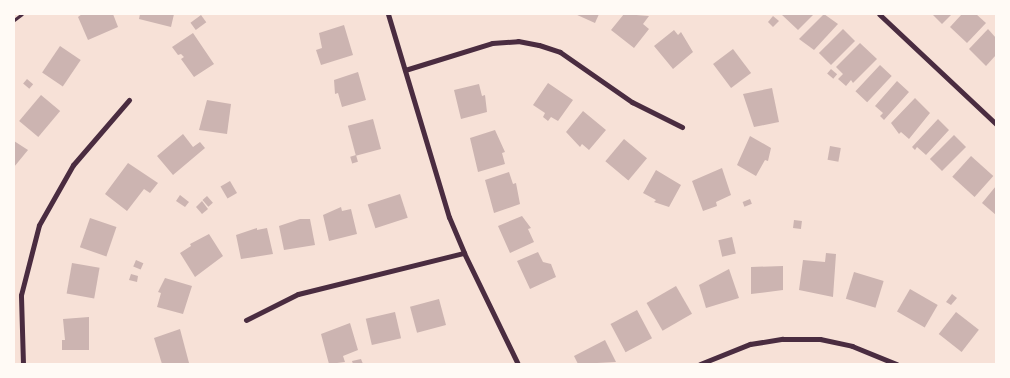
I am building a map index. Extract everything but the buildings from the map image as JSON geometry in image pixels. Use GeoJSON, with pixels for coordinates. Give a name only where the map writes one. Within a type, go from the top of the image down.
{"type":"FeatureCollection","features":[{"type":"Feature","properties":{"kind":"street"},"geometry":{"type":"LineString","coordinates":[[388,14],[432,166],[464,254],[518,364]]}},
{"type":"Feature","properties":{"kind":"street"},"geometry":{"type":"LineString","coordinates":[[879,14],[996,124]]}},
{"type":"Feature","properties":{"kind":"street"},"geometry":{"type":"LineString","coordinates":[[405,70],[492,44],[518,41],[539,45],[560,52],[632,102],[682,127]]}},
{"type":"Feature","properties":{"kind":"street"},"geometry":{"type":"LineString","coordinates":[[23,364],[20,296],[39,225],[73,165],[129,100]]}},
{"type":"Feature","properties":{"kind":"street"},"geometry":{"type":"LineString","coordinates":[[246,320],[298,294],[464,254]]}},
{"type":"Feature","properties":{"kind":"street"},"geometry":{"type":"LineString","coordinates":[[700,364],[750,344],[783,339],[820,339],[852,346],[896,364]]}},
{"type":"Feature","properties":{"kind":"path"},"geometry":{"type":"LineString","coordinates":[[14,20],[22,14]]}}]}
